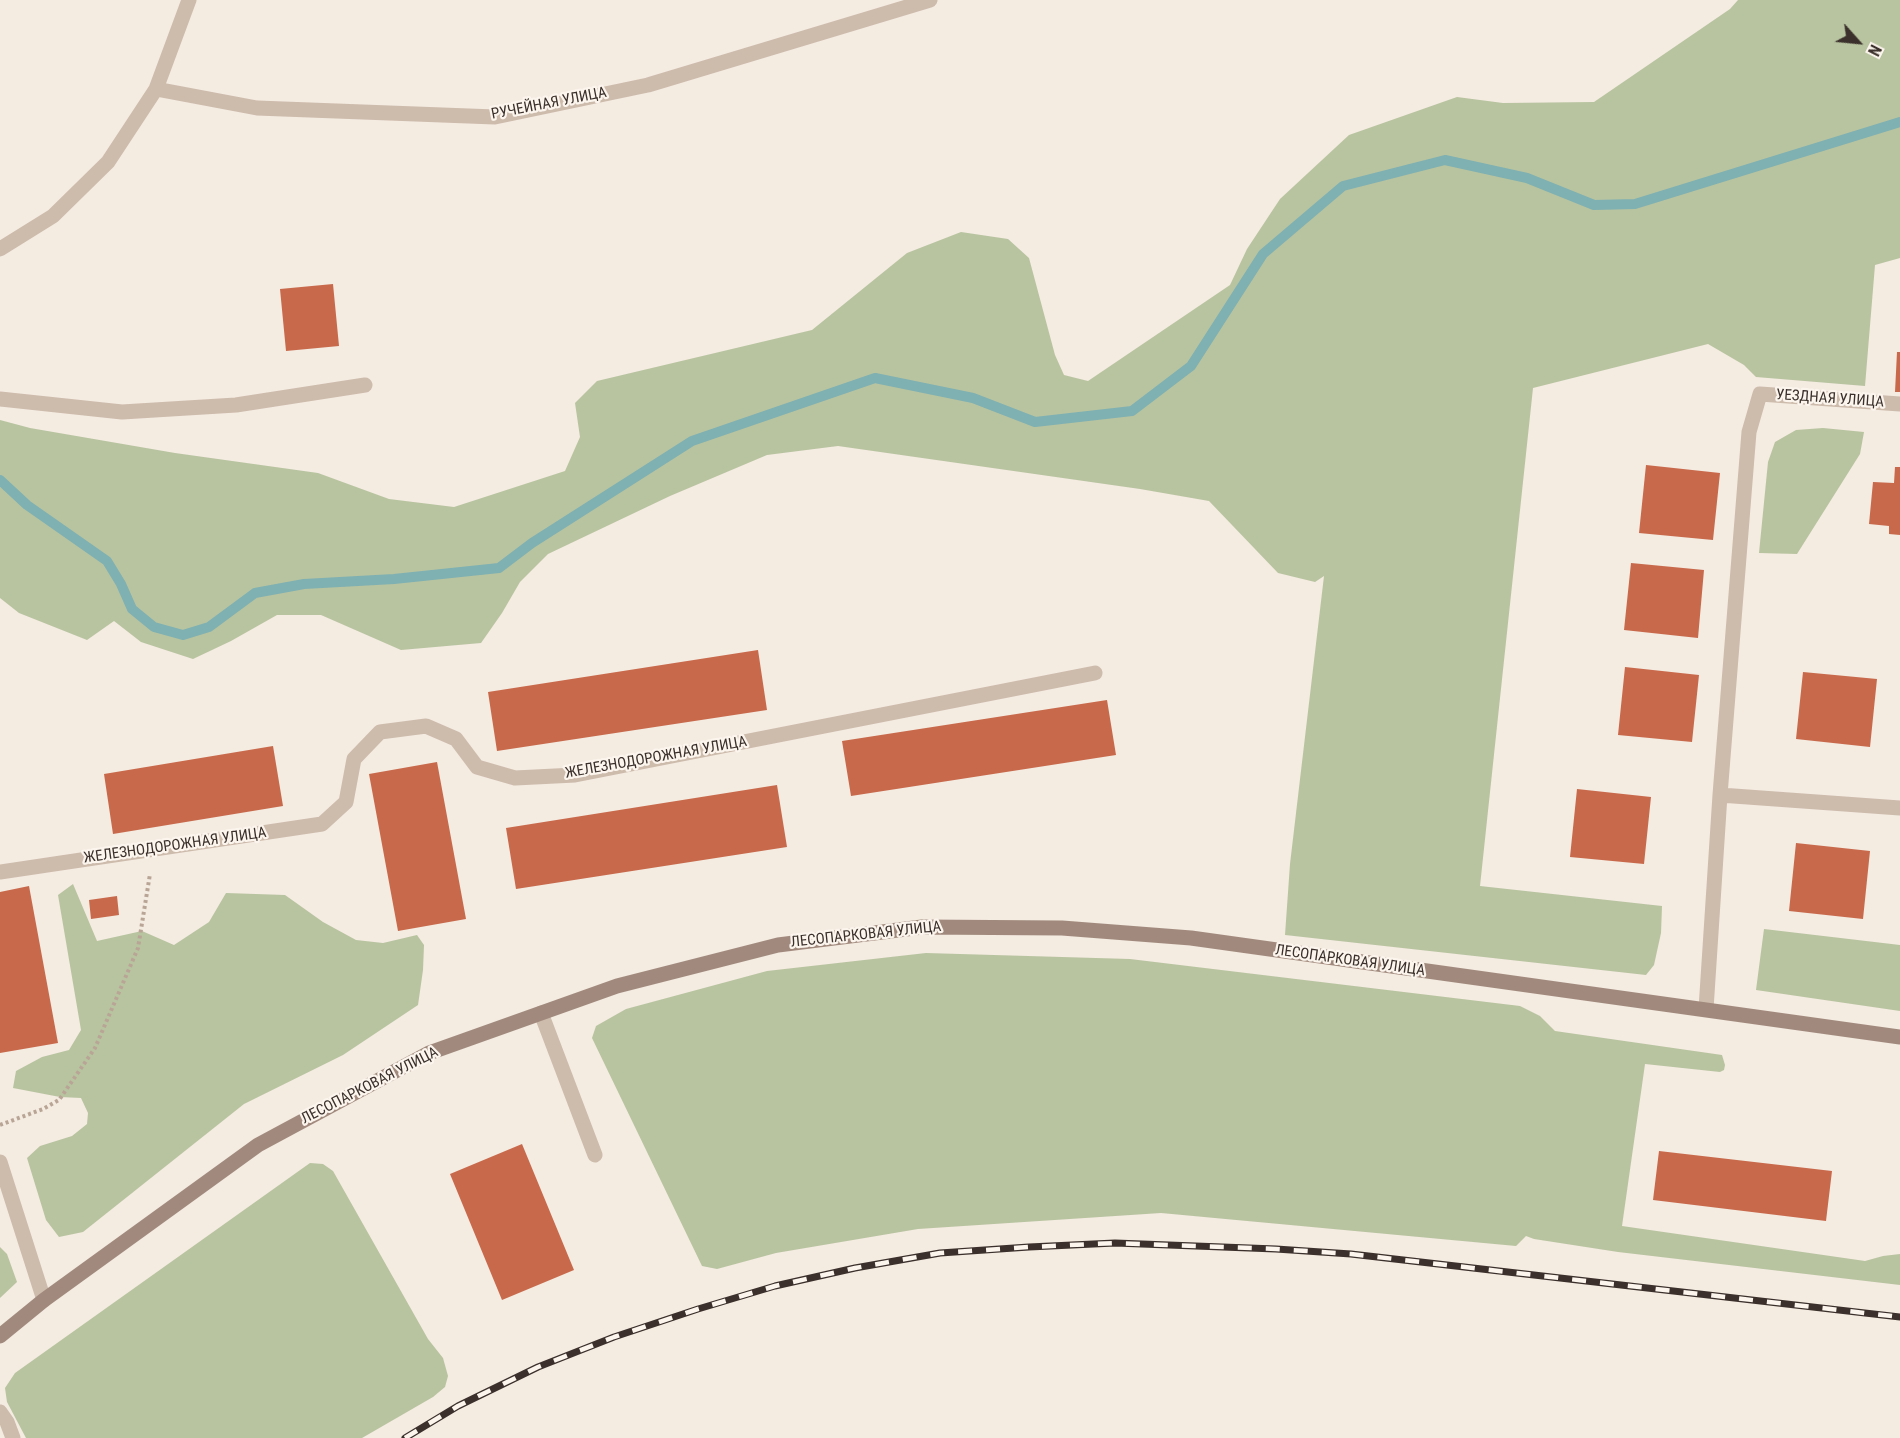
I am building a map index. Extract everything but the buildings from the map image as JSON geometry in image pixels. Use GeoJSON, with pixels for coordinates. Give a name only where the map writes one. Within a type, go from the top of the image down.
{"type":"FeatureCollection","features":[{"type":"Feature","properties":{"kind":"street"},"geometry":{"type":"LineString","coordinates":[[0,249],[53,216],[108,162],[156,89],[189,0]]}},
{"type":"Feature","properties":{"kind":"street","name":"РУЧЕЙНАЯ УЛИЦА"},"geometry":{"type":"LineString","coordinates":[[156,89],[257,108],[495,117],[648,85],[930,0]]}},
{"type":"Feature","properties":{"kind":"street"},"geometry":{"type":"LineString","coordinates":[[0,399],[122,412],[236,405],[365,385]]}},
{"type":"Feature","properties":{"kind":"street","name":"УЕЗДНАЯ УЛИЦА"},"geometry":{"type":"LineString","coordinates":[[1720,795],[1749,432],[1760,394],[1900,404]]}},
{"type":"Feature","properties":{"kind":"street","name":"ЖЕЛЕЗНОДОРОЖНАЯ УЛИЦА"},"geometry":{"type":"LineString","coordinates":[[0,872],[322,824],[346,802],[354,759],[380,732],[426,726],[456,739],[477,767],[515,778],[575,775],[1095,672]]}},
{"type":"Feature","properties":{"kind":"street"},"geometry":{"type":"LineString","coordinates":[[1706,1009],[1720,795],[1900,808]]}},
{"type":"Feature","properties":{"kind":"street","name":"ЛЕСОПАРКОВАЯ УЛИЦА"},"geometry":{"type":"LineString","coordinates":[[0,1336],[44,1300],[258,1145],[429,1053],[617,986],[778,945],[922,927],[1062,928],[1191,938],[1900,1037]]}},
{"type":"Feature","properties":{"kind":"street"},"geometry":{"type":"LineString","coordinates":[[541,1013],[595,1155]]}},
{"type":"Feature","properties":{"kind":"street"},"geometry":{"type":"LineString","coordinates":[[0,1162],[44,1300]]}},
{"type":"Feature","properties":{"kind":"street"},"geometry":{"type":"LineString","coordinates":[[0,1412],[14,1438]]}},
{"type":"Feature","properties":{"kind":"path"},"geometry":{"type":"LineString","coordinates":[[0,1125],[43,1110],[59,1100],[95,1048],[138,948],[154,849]]}},
{"type":"Feature","properties":{"kind":"green space"},"geometry":{"type":"Polygon","coordinates":[[[1738,0],[1900,0],[1900,258],[1875,265],[1865,386],[1756,377],[1744,365],[1708,344],[1533,388],[1480,886],[1662,906],[1661,933],[1654,965],[1646,975],[1285,935],[1290,864],[1324,576],[1315,582],[1278,573],[1209,501],[838,446],[767,455],[670,496],[548,554],[520,582],[481,643],[401,650],[321,615],[277,615],[193,659],[141,642],[114,621],[87,640],[19,613],[0,598],[0,420],[30,428],[175,453],[318,473],[389,499],[454,507],[565,471],[580,437],[575,403],[597,381],[812,330],[907,253],[961,232],[1008,239],[1029,258],[1055,355],[1064,375],[1088,381],[1230,285],[1247,249],[1280,199],[1349,135],[1457,97],[1503,103],[1594,102],[1730,9],[1738,0]]]}},
{"type":"Feature","properties":{"kind":"green space"},"geometry":{"type":"Polygon","coordinates":[[[1823,428],[1864,432],[1860,454],[1797,554],[1759,553],[1768,462],[1775,442],[1796,430],[1823,428]]]}},
{"type":"Feature","properties":{"kind":"green space"},"geometry":{"type":"Polygon","coordinates":[[[73,884],[97,941],[142,931],[174,945],[209,922],[226,893],[285,895],[323,922],[356,940],[383,943],[417,935],[424,945],[418,1005],[343,1055],[244,1104],[83,1232],[59,1237],[46,1220],[27,1158],[40,1146],[72,1136],[87,1124],[88,1113],[81,1098],[60,1097],[13,1088],[16,1071],[42,1057],[69,1050],[81,1030],[58,895],[73,884]]]}},
{"type":"Feature","properties":{"kind":"green space"},"geometry":{"type":"Polygon","coordinates":[[[1764,929],[1900,945],[1900,1011],[1756,990],[1764,929]]]}},
{"type":"Feature","properties":{"kind":"green space"},"geometry":{"type":"Polygon","coordinates":[[[926,953],[1130,959],[1520,1006],[1540,1016],[1555,1031],[1722,1055],[1725,1065],[1724,1070],[1720,1072],[1645,1064],[1622,1226],[1865,1261],[1900,1254],[1900,1285],[1618,1252],[1526,1236],[1516,1246],[1161,1213],[918,1229],[776,1253],[717,1269],[702,1266],[592,1038],[596,1026],[626,1009],[767,971],[926,953]]]}},
{"type":"Feature","properties":{"kind":"green space"},"geometry":{"type":"Polygon","coordinates":[[[310,1163],[323,1164],[333,1171],[428,1339],[443,1358],[448,1376],[445,1387],[433,1397],[362,1438],[26,1438],[7,1402],[5,1388],[15,1373],[310,1163]]]}},
{"type":"Feature","properties":{"kind":"green space"},"geometry":{"type":"Polygon","coordinates":[[[0,1247],[7,1254],[17,1282],[0,1298],[0,1247]]]}},
{"type":"Feature","properties":{"kind":"waterway"},"geometry":{"type":"LineString","coordinates":[[0,480],[27,505],[107,561],[132,609],[154,627],[183,635],[209,627],[255,593],[304,584],[394,579],[499,568],[532,543],[692,441],[875,378],[973,398],[1035,422],[1132,411],[1191,366],[1263,254],[1343,186],[1445,160],[1527,178],[1594,205],[1635,204],[1900,122]]}},
{"type":"Feature","properties":{"kind":"railway"},"geometry":{"type":"LineString","coordinates":[[405,1438],[458,1406],[538,1367],[614,1337],[775,1286],[855,1268],[940,1253],[1115,1243],[1276,1249],[1351,1254],[1900,1317]]}}]}
